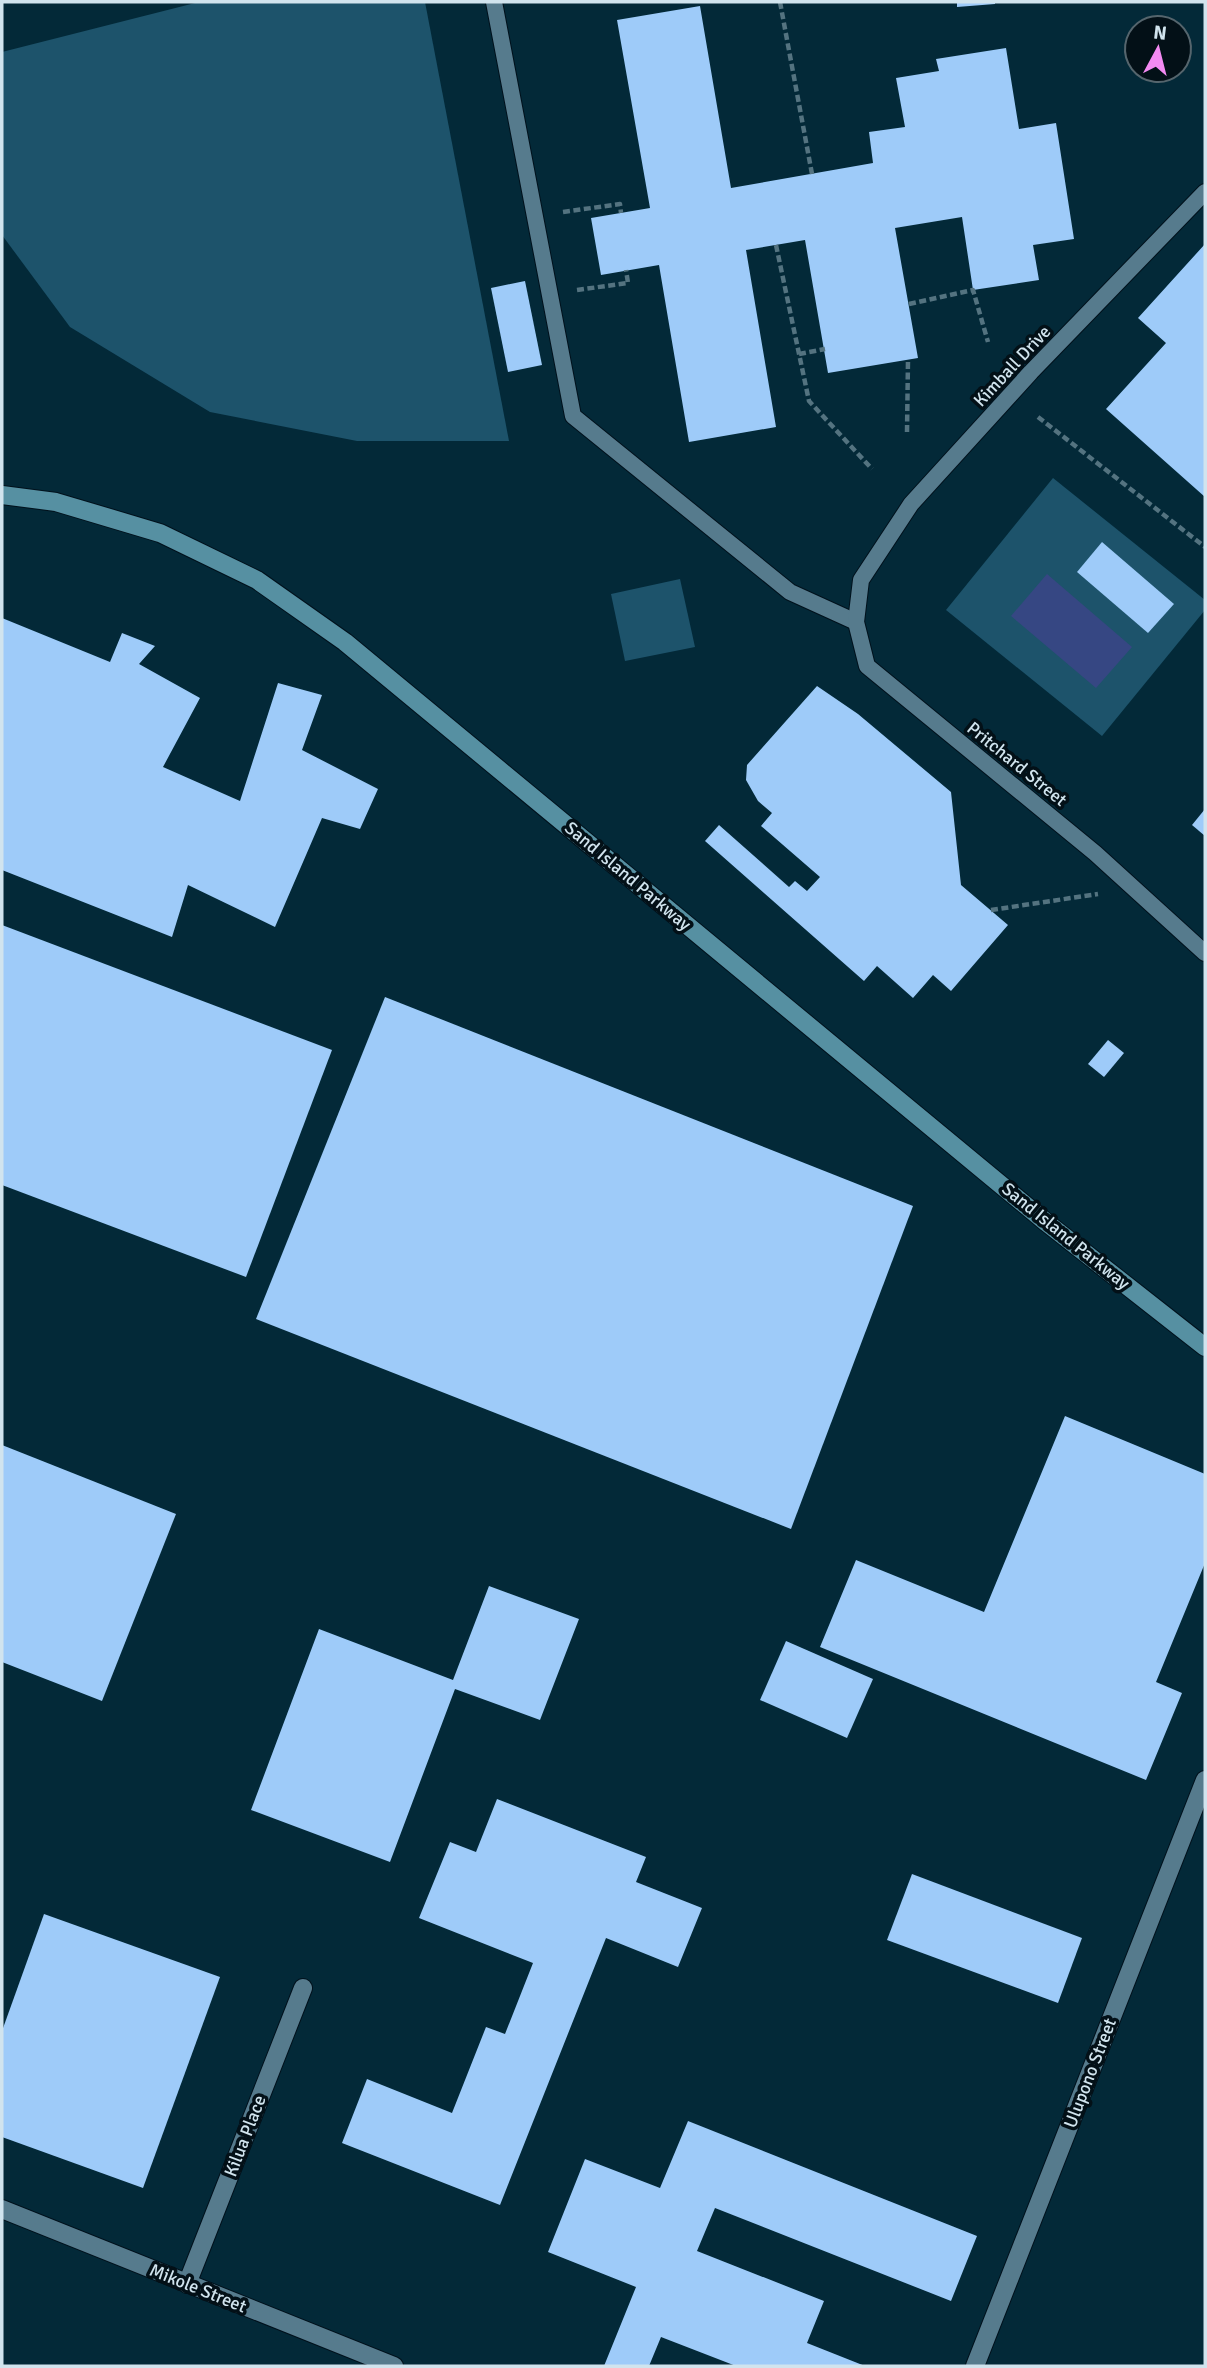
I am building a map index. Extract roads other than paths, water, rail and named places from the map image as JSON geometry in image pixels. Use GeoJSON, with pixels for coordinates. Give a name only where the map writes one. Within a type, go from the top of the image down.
{"type":"FeatureCollection","features":[{"type":"Feature","properties":{"kind":"street","name":"Sand Island Parkway"},"geometry":{"type":"LineString","coordinates":[[2,495],[56,502],[160,533],[257,580],[345,642],[1047,1223],[1205,1346]]}},
{"type":"Feature","properties":{"kind":"street","name":"Ulupono Street"},"geometry":{"type":"LineString","coordinates":[[975,2366],[1205,1780]]}},
{"type":"Feature","properties":{"kind":"street","name":"Kilua Place"},"geometry":{"type":"LineString","coordinates":[[187,2284],[303,1988]]}},
{"type":"Feature","properties":{"kind":"street","name":"Mikole Street"},"geometry":{"type":"LineString","coordinates":[[2,2209],[394,2366]]}},
{"type":"Feature","properties":{"kind":"lane"},"geometry":{"type":"LineString","coordinates":[[494,2],[573,416],[790,592],[856,622]]}},
{"type":"Feature","properties":{"kind":"lane","name":"Kimball Drive"},"geometry":{"type":"LineString","coordinates":[[861,580],[911,505],[1031,372],[1205,192]]}},
{"type":"Feature","properties":{"kind":"lane","name":"Pritchard Street"},"geometry":{"type":"LineString","coordinates":[[861,580],[856,622],[867,666],[1095,853],[1205,953]]}},
{"type":"Feature","properties":{"kind":"water"},"geometry":{"type":"Polygon","coordinates":[[[1047,574],[1132,647],[1096,688],[1011,616],[1047,574]]]}}]}
